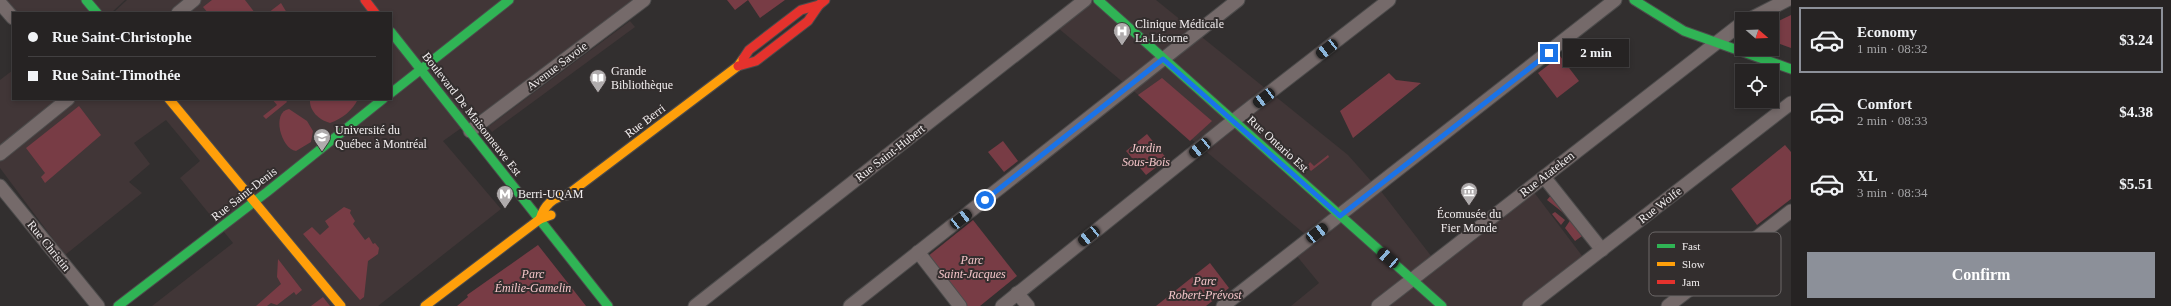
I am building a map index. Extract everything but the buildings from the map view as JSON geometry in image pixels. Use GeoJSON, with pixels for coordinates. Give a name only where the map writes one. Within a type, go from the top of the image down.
{"type":"FeatureCollection","features":[{"type":"Feature","properties":{"kind":"street"},"geometry":{"type":"LineString","coordinates":[[86,0],[96,12]]}},
{"type":"Feature","properties":{"kind":"street"},"geometry":{"type":"LineString","coordinates":[[179,12],[194,0]]}},
{"type":"Feature","properties":{"kind":"street"},"geometry":{"type":"LineString","coordinates":[[365,0],[374,12]]}},
{"type":"Feature","properties":{"kind":"street"},"geometry":{"type":"LineString","coordinates":[[392,92],[509,0]]}},
{"type":"Feature","properties":{"kind":"street","name":"Rue Saint-Hubert"},"geometry":{"type":"LineString","coordinates":[[696,306],[1085,0]]}},
{"type":"Feature","properties":{"kind":"street","name":"Rue Ontario Est"},"geometry":{"type":"LineString","coordinates":[[1098,0],[1442,306]]}},
{"type":"Feature","properties":{"kind":"street"},"geometry":{"type":"LineString","coordinates":[[850,306],[1238,0]]}},
{"type":"Feature","properties":{"kind":"street"},"geometry":{"type":"LineString","coordinates":[[1002,306],[1234,121],[1389,0]]}},
{"type":"Feature","properties":{"kind":"street"},"geometry":{"type":"LineString","coordinates":[[1223,306],[1615,0]]}},
{"type":"Feature","properties":{"kind":"street"},"geometry":{"type":"LineString","coordinates":[[1634,0],[1672,25],[1791,69]]}},
{"type":"Feature","properties":{"kind":"street"},"geometry":{"type":"LineString","coordinates":[[1756,12],[1769,0]]}},
{"type":"Feature","properties":{"kind":"street"},"geometry":{"type":"LineString","coordinates":[[1762,12],[1787,0]]}},
{"type":"Feature","properties":{"kind":"street","name":"Avenue Savoie"},"geometry":{"type":"LineString","coordinates":[[470,131],[639,2]]}},
{"type":"Feature","properties":{"kind":"street"},"geometry":{"type":"LineString","coordinates":[[0,3],[12,17]]}},
{"type":"Feature","properties":{"kind":"street","name":"Rue Berri"},"geometry":{"type":"LineString","coordinates":[[425,306],[540,219],[549,217],[560,209],[567,195],[738,66],[756,60],[781,42],[808,21],[822,3]]}},
{"type":"Feature","properties":{"kind":"street","name":"Rue Atateken"},"geometry":{"type":"LineString","coordinates":[[1378,306],[1735,28]]}},
{"type":"Feature","properties":{"kind":"street","name":"Boulevard De Maisonneuve Est"},"geometry":{"type":"LineString","coordinates":[[392,33],[608,306]]}},
{"type":"Feature","properties":{"kind":"street"},"geometry":{"type":"LineString","coordinates":[[0,154],[67,100]]}},
{"type":"Feature","properties":{"kind":"street"},"geometry":{"type":"LineString","coordinates":[[170,100],[341,306]]}},
{"type":"Feature","properties":{"kind":"street","name":"Rue Saint-Denis"},"geometry":{"type":"LineString","coordinates":[[118,306],[254,202],[382,100]]}},
{"type":"Feature","properties":{"kind":"street","name":"Rue Wolfe"},"geometry":{"type":"LineString","coordinates":[[1529,306],[1791,103]]}},
{"type":"Feature","properties":{"kind":"street"},"geometry":{"type":"LineString","coordinates":[[1544,177],[1602,250]]}},
{"type":"Feature","properties":{"kind":"street","name":"Rue Christin"},"geometry":{"type":"LineString","coordinates":[[0,186],[98,306]]}},
{"type":"Feature","properties":{"kind":"street","name":"Rue Berri"},"geometry":{"type":"LineString","coordinates":[[540,219],[546,205],[558,196],[567,195]]}},
{"type":"Feature","properties":{"kind":"street"},"geometry":{"type":"LineString","coordinates":[[1764,232],[1791,211]]}},
{"type":"Feature","properties":{"kind":"street"},"geometry":{"type":"LineString","coordinates":[[918,252],[960,306]]}},
{"type":"Feature","properties":{"kind":"street"},"geometry":{"type":"LineString","coordinates":[[1018,293],[1028,306]]}},
{"type":"Feature","properties":{"kind":"street"},"geometry":{"type":"LineString","coordinates":[[1668,306],[1681,296]]}},
{"type":"Feature","properties":{"kind":"shaded area"},"geometry":{"type":"Polygon","coordinates":[[[0,0],[125,0],[112,12],[12,12],[0,0]]]}},
{"type":"Feature","properties":{"kind":"shaded area","name":"Université du Québec à Montréal"},"geometry":{"type":"Polygon","coordinates":[[[127,0],[633,0],[508,95],[443,141],[501,209],[378,306],[152,306],[233,243],[180,178],[200,161],[166,120],[134,143],[150,164],[129,182],[142,193],[65,255],[0,168],[0,80],[12,71],[12,100],[392,100],[392,12],[114,12],[127,0]]]}},
{"type":"Feature","properties":{"kind":"shaded area"},"geometry":{"type":"Polygon","coordinates":[[[1095,0],[1156,0],[1348,155],[1372,182],[1306,235],[1058,28],[1095,0]]]}},
{"type":"Feature","properties":{"kind":"shaded area"},"geometry":{"type":"Polygon","coordinates":[[[630,21],[635,27],[492,132],[488,127],[630,21]]]}},
{"type":"Feature","properties":{"kind":"shaded area"},"geometry":{"type":"Polygon","coordinates":[[[1530,187],[1586,261],[1528,306],[1291,306],[1319,283],[1296,255],[1380,190],[1435,261],[1530,187]]]}},
{"type":"Feature","properties":{"kind":"green space"},"geometry":{"type":"Polygon","coordinates":[[[212,0],[245,0],[254,12],[207,12],[203,7],[212,0]]]}},
{"type":"Feature","properties":{"kind":"green space"},"geometry":{"type":"Polygon","coordinates":[[[727,0],[748,0],[735,10],[727,0]]]}},
{"type":"Feature","properties":{"kind":"green space"},"geometry":{"type":"Polygon","coordinates":[[[748,0],[785,0],[760,18],[748,0]]]}},
{"type":"Feature","properties":{"kind":"green space"},"geometry":{"type":"Polygon","coordinates":[[[281,3],[286,12],[269,12],[281,3]]]}},
{"type":"Feature","properties":{"kind":"green space"},"geometry":{"type":"Polygon","coordinates":[[[1791,15],[1791,48],[1779,44],[1779,21],[1791,15]]]}},
{"type":"Feature","properties":{"kind":"green space"},"geometry":{"type":"Polygon","coordinates":[[[1560,56],[1579,81],[1557,98],[1538,73],[1560,56]]]}},
{"type":"Feature","properties":{"kind":"green space"},"geometry":{"type":"Polygon","coordinates":[[[1389,73],[1396,80],[1421,83],[1353,138],[1340,111],[1389,73]]]}},
{"type":"Feature","properties":{"kind":"green space"},"geometry":{"type":"Polygon","coordinates":[[[1162,78],[1212,121],[1190,141],[1138,95],[1162,78]]]}},
{"type":"Feature","properties":{"kind":"green space"},"geometry":{"type":"Polygon","coordinates":[[[273,100],[286,100],[287,102],[266,119],[263,116],[277,105],[273,100]]]}},
{"type":"Feature","properties":{"kind":"green space"},"geometry":{"type":"Polygon","coordinates":[[[310,100],[357,100],[347,114],[330,123],[322,120],[313,111],[310,100]]]}},
{"type":"Feature","properties":{"kind":"green space"},"geometry":{"type":"Polygon","coordinates":[[[79,106],[101,135],[45,183],[41,177],[45,173],[26,148],[79,106]]]}},
{"type":"Feature","properties":{"kind":"green space"},"geometry":{"type":"Polygon","coordinates":[[[289,109],[307,121],[313,131],[311,142],[296,151],[291,149],[286,144],[282,138],[280,130],[280,117],[289,109]]]}},
{"type":"Feature","properties":{"kind":"green space","name":"Jardin Sous-Bois"},"geometry":{"type":"Polygon","coordinates":[[[1147,134],[1167,159],[1146,175],[1126,151],[1147,134]]]}},
{"type":"Feature","properties":{"kind":"green space"},"geometry":{"type":"Polygon","coordinates":[[[1003,141],[1018,161],[1004,172],[988,152],[1003,141]]]}},
{"type":"Feature","properties":{"kind":"green space"},"geometry":{"type":"Polygon","coordinates":[[[1785,145],[1791,152],[1791,199],[1757,225],[1731,189],[1785,145]]]}},
{"type":"Feature","properties":{"kind":"green space"},"geometry":{"type":"Polygon","coordinates":[[[1328,155],[1329,157],[1311,171],[1307,167],[1310,162],[1314,166],[1328,155]]]}},
{"type":"Feature","properties":{"kind":"green space"},"geometry":{"type":"Polygon","coordinates":[[[1552,194],[1585,234],[1575,241],[1565,228],[1571,219],[1547,200],[1552,194]]]}},
{"type":"Feature","properties":{"kind":"green space"},"geometry":{"type":"Polygon","coordinates":[[[344,207],[351,210],[350,213],[355,221],[353,224],[365,240],[369,237],[373,244],[375,243],[379,248],[378,254],[368,261],[364,297],[360,300],[303,234],[312,227],[320,235],[329,227],[325,221],[344,207]]]}},
{"type":"Feature","properties":{"kind":"green space"},"geometry":{"type":"Polygon","coordinates":[[[1555,212],[1565,220],[1561,225],[1552,214],[1555,212]]]}},
{"type":"Feature","properties":{"kind":"green space","name":"Parc Saint-Jacques"},"geometry":{"type":"Polygon","coordinates":[[[973,220],[1017,276],[980,306],[965,306],[927,257],[973,220]]]}},
{"type":"Feature","properties":{"kind":"green space","name":"Parc Émilie-Gamelin"},"geometry":{"type":"Polygon","coordinates":[[[538,245],[586,306],[457,306],[468,297],[467,295],[538,245]]]}},
{"type":"Feature","properties":{"kind":"green space"},"geometry":{"type":"Polygon","coordinates":[[[278,259],[302,290],[296,295],[294,292],[277,305],[271,303],[267,306],[256,306],[281,284],[277,277],[278,259]]]}},
{"type":"Feature","properties":{"kind":"green space","name":"Parc Robert-Prévost"},"geometry":{"type":"Polygon","coordinates":[[[1210,263],[1229,288],[1206,306],[1156,306],[1210,263]]]}},
{"type":"Feature","properties":{"kind":"green space"},"geometry":{"type":"Polygon","coordinates":[[[323,297],[330,306],[311,306],[323,297]]]}},
{"type":"Feature","properties":{"kind":"traffic: fast"},"geometry":{"type":"LineString","coordinates":[[86,0],[96,12]]}},
{"type":"Feature","properties":{"kind":"traffic: fast"},"geometry":{"type":"LineString","coordinates":[[392,92],[509,0]]}},
{"type":"Feature","properties":{"kind":"traffic: fast"},"geometry":{"type":"LineString","coordinates":[[1098,0],[1442,306]]}},
{"type":"Feature","properties":{"kind":"traffic: fast"},"geometry":{"type":"LineString","coordinates":[[1634,0],[1684,31],[1791,69]]}},
{"type":"Feature","properties":{"kind":"traffic: fast"},"geometry":{"type":"LineString","coordinates":[[392,33],[608,306]]}},
{"type":"Feature","properties":{"kind":"traffic: fast"},"geometry":{"type":"LineString","coordinates":[[118,306],[267,192],[382,100]]}},
{"type":"Feature","properties":{"kind":"traffic: slow"},"geometry":{"type":"LineString","coordinates":[[540,219],[544,210],[553,200],[567,195],[738,66],[743,59]]}},
{"type":"Feature","properties":{"kind":"traffic: slow"},"geometry":{"type":"LineString","coordinates":[[170,100],[341,306]]}},
{"type":"Feature","properties":{"kind":"traffic: slow"},"geometry":{"type":"LineString","coordinates":[[425,306],[540,219],[551,215]]}},
{"type":"Feature","properties":{"kind":"traffic: jam"},"geometry":{"type":"LineString","coordinates":[[365,0],[374,12]]}},
{"type":"Feature","properties":{"kind":"traffic: jam"},"geometry":{"type":"LineString","coordinates":[[743,59],[749,50],[801,10],[819,5],[825,0]]}},
{"type":"Feature","properties":{"kind":"traffic: jam"},"geometry":{"type":"LineString","coordinates":[[738,66],[756,61],[808,21],[819,5]]}},
{"type":"Feature","properties":{"kind":"place","name":"Clinique Médicale La Licorne"},"geometry":{"type":"Point","coordinates":[1122,46]}},
{"type":"Feature","properties":{"kind":"place","name":"Grande Bibliothèque"},"geometry":{"type":"Point","coordinates":[598,93]}},
{"type":"Feature","properties":{"kind":"place","name":"Université du Québec à Montréal"},"geometry":{"type":"Point","coordinates":[322,152]}},
{"type":"Feature","properties":{"kind":"place","name":"Écomusée du Fier Monde"},"geometry":{"type":"Point","coordinates":[1469,206]}},
{"type":"Feature","properties":{"kind":"place","name":"Berri-UQAM"},"geometry":{"type":"Point","coordinates":[505,209]}},
{"type":"Feature","properties":{"kind":"route"},"geometry":{"type":"LineString","coordinates":[[985,200],[1163,59],[1244,129],[1340,216],[1549,53]]}}]}
